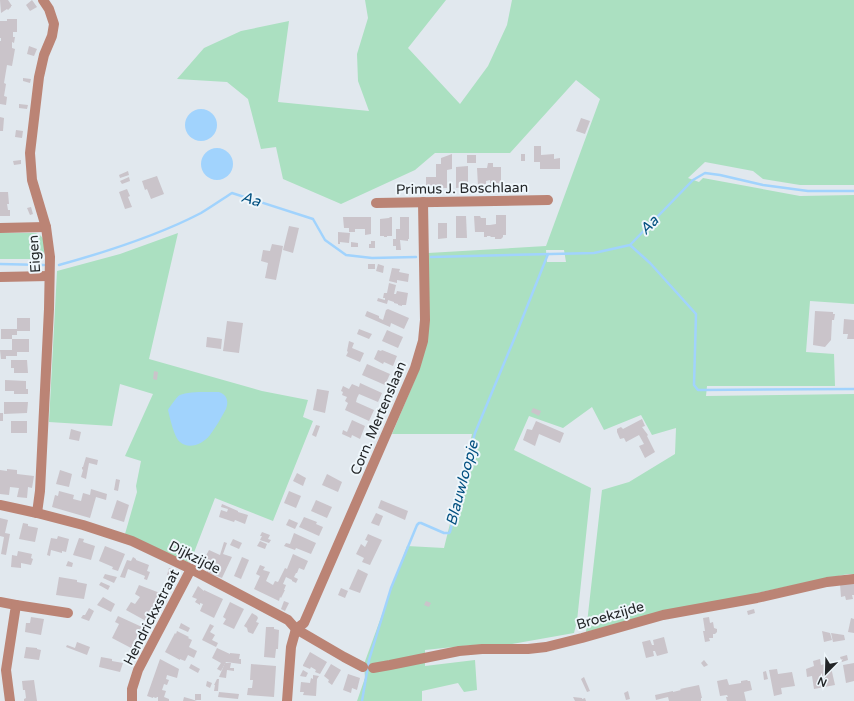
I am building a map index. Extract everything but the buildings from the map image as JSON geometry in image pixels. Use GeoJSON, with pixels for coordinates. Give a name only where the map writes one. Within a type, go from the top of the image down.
{"type":"FeatureCollection","features":[{"type":"Feature","properties":{"kind":"street","name":"Eigen"},"geometry":{"type":"LineString","coordinates":[[37,513],[40,491],[50,257],[46,227],[32,180],[30,153],[39,77],[44,55],[52,36],[54,24],[49,9],[43,0]]}},
{"type":"Feature","properties":{"kind":"street","name":"Primus J. Boschlaan"},"geometry":{"type":"LineString","coordinates":[[376,204],[548,200]]}},
{"type":"Feature","properties":{"kind":"street","name":"Corn. Mertenslaan"},"geometry":{"type":"LineString","coordinates":[[296,629],[304,624],[416,368],[423,341],[425,320],[423,202]]}},
{"type":"Feature","properties":{"kind":"street"},"geometry":{"type":"LineString","coordinates":[[0,228],[46,227]]}},
{"type":"Feature","properties":{"kind":"street"},"geometry":{"type":"LineString","coordinates":[[0,277],[49,274]]}},
{"type":"Feature","properties":{"kind":"street","name":"Dijkzijde"},"geometry":{"type":"LineString","coordinates":[[0,505],[83,525],[132,541],[191,569],[288,620],[296,629],[344,657],[368,667]]}},
{"type":"Feature","properties":{"kind":"street","name":"Hendrickxstraat"},"geometry":{"type":"LineString","coordinates":[[132,701],[132,689],[138,670],[191,569]]}},
{"type":"Feature","properties":{"kind":"street","name":"Broekzijde"},"geometry":{"type":"LineString","coordinates":[[368,667],[390,666],[464,650],[546,647],[663,615],[757,598],[827,582],[854,579]]}},
{"type":"Feature","properties":{"kind":"street"},"geometry":{"type":"LineString","coordinates":[[0,602],[68,613]]}},
{"type":"Feature","properties":{"kind":"street"},"geometry":{"type":"LineString","coordinates":[[10,701],[3,670],[16,605]]}},
{"type":"Feature","properties":{"kind":"street"},"geometry":{"type":"LineString","coordinates":[[287,701],[291,647],[296,629]]}},
{"type":"Feature","properties":{"kind":"green space"},"geometry":{"type":"Polygon","coordinates":[[[365,0],[446,0],[408,48],[460,104],[488,66],[507,25],[512,0],[854,0],[854,185],[800,185],[763,179],[753,171],[705,162],[688,178],[699,182],[703,178],[800,196],[854,195],[854,304],[810,301],[806,352],[834,354],[835,386],[707,386],[706,396],[854,394],[854,574],[766,591],[714,604],[663,612],[586,632],[602,490],[629,482],[675,454],[676,428],[652,435],[641,415],[604,430],[592,407],[563,428],[529,416],[514,450],[591,488],[577,621],[574,633],[512,644],[472,645],[425,650],[425,666],[475,660],[477,690],[464,692],[458,683],[422,691],[422,701],[357,701],[365,678],[364,664],[407,546],[444,548],[472,434],[392,434],[419,370],[428,253],[546,246],[600,99],[576,80],[510,153],[435,153],[415,170],[341,204],[283,179],[276,147],[261,149],[248,99],[227,82],[177,79],[204,48],[241,31],[289,21],[278,102],[369,111],[358,81],[357,54],[368,18],[365,0]],[[546,250],[547,262],[566,262],[564,250],[546,250]]]}},
{"type":"Feature","properties":{"kind":"green space"},"geometry":{"type":"Polygon","coordinates":[[[0,233],[36,233],[40,235],[44,241],[44,259],[0,259],[0,233]]]}},
{"type":"Feature","properties":{"kind":"green space"},"geometry":{"type":"Polygon","coordinates":[[[178,233],[149,359],[262,391],[308,400],[303,417],[313,421],[273,521],[215,498],[190,563],[125,534],[137,492],[136,486],[141,461],[125,456],[153,394],[120,384],[112,426],[49,422],[57,271],[120,254],[178,233]]]}},
{"type":"Feature","properties":{"kind":"water"},"geometry":{"type":"Polygon","coordinates":[[[201,109],[212,114],[217,125],[212,136],[201,141],[190,136],[185,125],[190,114],[201,109]]]}},
{"type":"Feature","properties":{"kind":"water"},"geometry":{"type":"Polygon","coordinates":[[[217,148],[228,153],[233,164],[228,175],[217,180],[206,175],[201,164],[206,153],[217,148]]]}},
{"type":"Feature","properties":{"kind":"water"},"geometry":{"type":"Polygon","coordinates":[[[219,392],[226,397],[227,406],[210,435],[204,441],[192,446],[188,446],[180,442],[174,432],[168,410],[175,400],[180,395],[188,393],[219,392]]]}},
{"type":"Feature","properties":{"kind":"waterway","name":"Aa"},"geometry":{"type":"LineString","coordinates":[[431,257],[594,253],[630,245],[693,180],[705,173],[763,185],[808,191],[854,191]]}},
{"type":"Feature","properties":{"kind":"waterway","name":"Aa"},"geometry":{"type":"LineString","coordinates":[[59,265],[113,249],[167,229],[201,213],[232,193],[313,219],[325,240],[346,255],[372,258],[416,257]]}},
{"type":"Feature","properties":{"kind":"waterway"},"geometry":{"type":"LineString","coordinates":[[630,245],[650,263],[696,314],[694,385],[698,390],[854,389]]}},
{"type":"Feature","properties":{"kind":"waterway","name":"Blauwloopje"},"geometry":{"type":"LineString","coordinates":[[362,701],[369,660],[391,588],[417,525],[421,523],[444,533],[450,532],[475,433],[548,254]]}},
{"type":"Feature","properties":{"kind":"waterway","name":"Aa"},"geometry":{"type":"LineString","coordinates":[[0,264],[44,265]]}}]}
